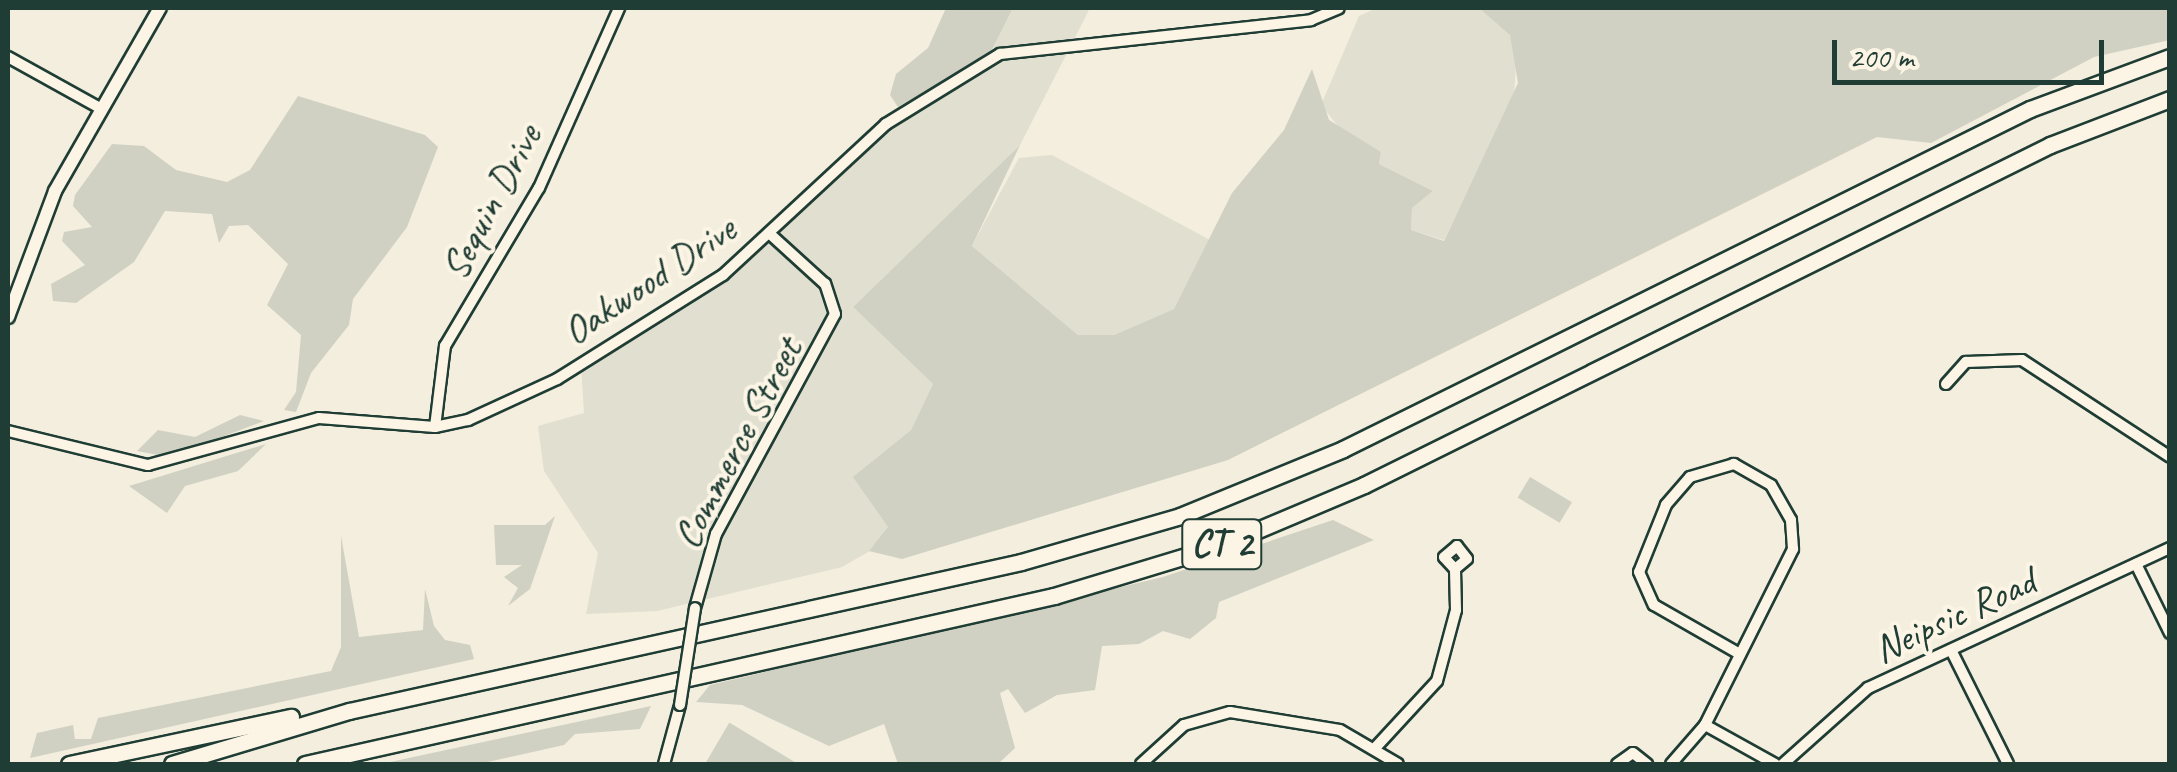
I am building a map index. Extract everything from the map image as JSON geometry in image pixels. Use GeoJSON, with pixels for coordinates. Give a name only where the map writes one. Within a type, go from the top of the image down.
{"type":"FeatureCollection","features":[{"type":"Feature","properties":{"kind":"highway","name":"CT 2"},"geometry":{"type":"LineString","coordinates":[[172,764],[349,711],[1021,562],[1180,516],[1343,449],[2030,109],[2170,57]]}},
{"type":"Feature","properties":{"kind":"highway","name":"CT 2"},"geometry":{"type":"LineString","coordinates":[[305,764],[1044,598],[1222,545],[1387,474],[2050,145],[2170,99]]}},
{"type":"Feature","properties":{"kind":"highway"},"geometry":{"type":"LineString","coordinates":[[69,764],[349,711]]}},
{"type":"Feature","properties":{"kind":"main road"},"geometry":{"type":"LineString","coordinates":[[8,317],[56,191],[160,8]]}},
{"type":"Feature","properties":{"kind":"street","name":"Sequin Drive"},"geometry":{"type":"LineString","coordinates":[[435,428],[445,346],[539,188],[619,8]]}},
{"type":"Feature","properties":{"kind":"street","name":"Oakwood Drive"},"geometry":{"type":"LineString","coordinates":[[8,431],[148,465],[319,418],[435,428],[498,410],[557,379],[723,275],[886,124],[1000,54],[1310,20],[1339,8]]}},
{"type":"Feature","properties":{"kind":"street"},"geometry":{"type":"LineString","coordinates":[[8,57],[102,110]]}},
{"type":"Feature","properties":{"kind":"street","name":"Commerce Street"},"geometry":{"type":"LineString","coordinates":[[664,764],[680,704],[695,608],[712,541],[835,314],[825,284],[769,233]]}},
{"type":"Feature","properties":{"kind":"street"},"geometry":{"type":"LineString","coordinates":[[1946,384],[1966,362],[2022,360],[2170,457]]}},
{"type":"Feature","properties":{"kind":"street"},"geometry":{"type":"LineString","coordinates":[[1671,764],[1705,725],[1793,549],[1791,520],[1771,485],[1734,464],[1690,477],[1666,505],[1640,572],[1654,605],[1740,654]]}},
{"type":"Feature","properties":{"kind":"street","name":"Neipsic Road"},"geometry":{"type":"LineString","coordinates":[[1783,764],[1850,700],[2170,548]]}},
{"type":"Feature","properties":{"kind":"street"},"geometry":{"type":"LineString","coordinates":[[2136,564],[2170,632]]}},
{"type":"Feature","properties":{"kind":"street"},"geometry":{"type":"LineString","coordinates":[[1376,747],[1437,681],[1450,648],[1455,569]]}},
{"type":"Feature","properties":{"kind":"street"},"geometry":{"type":"LineString","coordinates":[[1950,650],[2008,764]]}},
{"type":"Feature","properties":{"kind":"street"},"geometry":{"type":"LineString","coordinates":[[1141,764],[1184,726],[1230,712],[1286,716],[1376,747],[1398,764]]}},
{"type":"Feature","properties":{"kind":"street"},"geometry":{"type":"LineString","coordinates":[[1705,725],[1774,764]]}},
{"type":"Feature","properties":{"kind":"street"},"geometry":{"type":"LineString","coordinates":[[1616,764],[1633,753],[1646,764]]}},
{"type":"Feature","properties":{"kind":"shaded area"},"geometry":{"type":"Polygon","coordinates":[[[946,8],[1013,8],[989,55],[898,107],[890,95],[896,74],[928,48],[946,8]]]}},
{"type":"Feature","properties":{"kind":"shaded area"},"geometry":{"type":"Polygon","coordinates":[[[1013,8],[1090,8],[1020,145],[853,307],[933,384],[911,430],[854,477],[888,527],[882,544],[842,567],[657,611],[586,614],[598,553],[544,471],[538,426],[584,413],[581,365],[723,275],[886,124],[985,61],[1013,8]]]}},
{"type":"Feature","properties":{"kind":"shaded area"},"geometry":{"type":"Polygon","coordinates":[[[1377,8],[1479,8],[1503,22],[1517,49],[1514,95],[1444,240],[1411,230],[1412,208],[1433,191],[1379,164],[1381,152],[1346,136],[1321,105],[1359,16],[1377,8]]]}},
{"type":"Feature","properties":{"kind":"shaded area"},"geometry":{"type":"Polygon","coordinates":[[[1479,8],[2169,8],[2170,40],[2094,57],[1931,143],[1877,137],[1228,460],[902,559],[869,551],[888,527],[853,477],[911,430],[933,384],[853,307],[1020,145],[972,246],[1078,335],[1114,335],[1174,309],[1232,193],[1284,130],[1312,69],[1329,120],[1381,152],[1379,164],[1433,191],[1412,208],[1411,230],[1444,241],[1518,83],[1510,35],[1479,8]]]}},
{"type":"Feature","properties":{"kind":"shaded area"},"geometry":{"type":"Polygon","coordinates":[[[298,96],[425,135],[438,147],[407,227],[353,299],[349,325],[311,373],[296,412],[284,410],[296,392],[301,335],[267,305],[288,264],[248,225],[229,226],[219,243],[212,214],[165,211],[134,262],[76,303],[53,301],[51,284],[85,265],[62,241],[64,232],[92,227],[73,206],[75,195],[112,144],[144,146],[176,170],[227,182],[250,170],[298,96]]]}},
{"type":"Feature","properties":{"kind":"shaded area"},"geometry":{"type":"Polygon","coordinates":[[[1052,155],[1210,240],[1174,309],[1114,335],[1078,335],[972,246],[1019,158],[1052,155]]]}},
{"type":"Feature","properties":{"kind":"shaded area"},"geometry":{"type":"Polygon","coordinates":[[[240,415],[264,421],[169,457],[137,451],[158,430],[195,437],[240,415]]]}},
{"type":"Feature","properties":{"kind":"shaded area"},"geometry":{"type":"Polygon","coordinates":[[[266,444],[238,471],[185,486],[167,513],[129,486],[266,444]]]}},
{"type":"Feature","properties":{"kind":"shaded area"},"geometry":{"type":"Polygon","coordinates":[[[1530,477],[1572,502],[1560,523],[1518,498],[1530,477]]]}},
{"type":"Feature","properties":{"kind":"shaded area"},"geometry":{"type":"Polygon","coordinates":[[[555,516],[530,589],[508,606],[518,588],[504,577],[522,565],[496,565],[494,525],[545,525],[555,516]]]}},
{"type":"Feature","properties":{"kind":"shaded area"},"geometry":{"type":"Polygon","coordinates":[[[1333,520],[1374,540],[1219,602],[1216,618],[1190,639],[1163,631],[1139,644],[1102,646],[1095,690],[1057,695],[1025,713],[1008,689],[1000,693],[1015,748],[998,764],[898,764],[884,724],[829,746],[742,705],[696,702],[710,685],[1163,577],[1333,520]]]}},
{"type":"Feature","properties":{"kind":"shaded area"},"geometry":{"type":"Polygon","coordinates":[[[341,536],[359,637],[423,630],[425,589],[434,626],[445,640],[470,645],[474,659],[30,758],[37,733],[73,725],[75,739],[91,739],[98,718],[331,671],[341,647],[341,536]]]}},
{"type":"Feature","properties":{"kind":"shaded area"},"geometry":{"type":"Polygon","coordinates":[[[651,706],[640,729],[575,734],[564,745],[479,764],[381,764],[651,706]]]}},
{"type":"Feature","properties":{"kind":"shaded area"},"geometry":{"type":"Polygon","coordinates":[[[730,723],[798,764],[705,764],[730,723]]]}}]}
